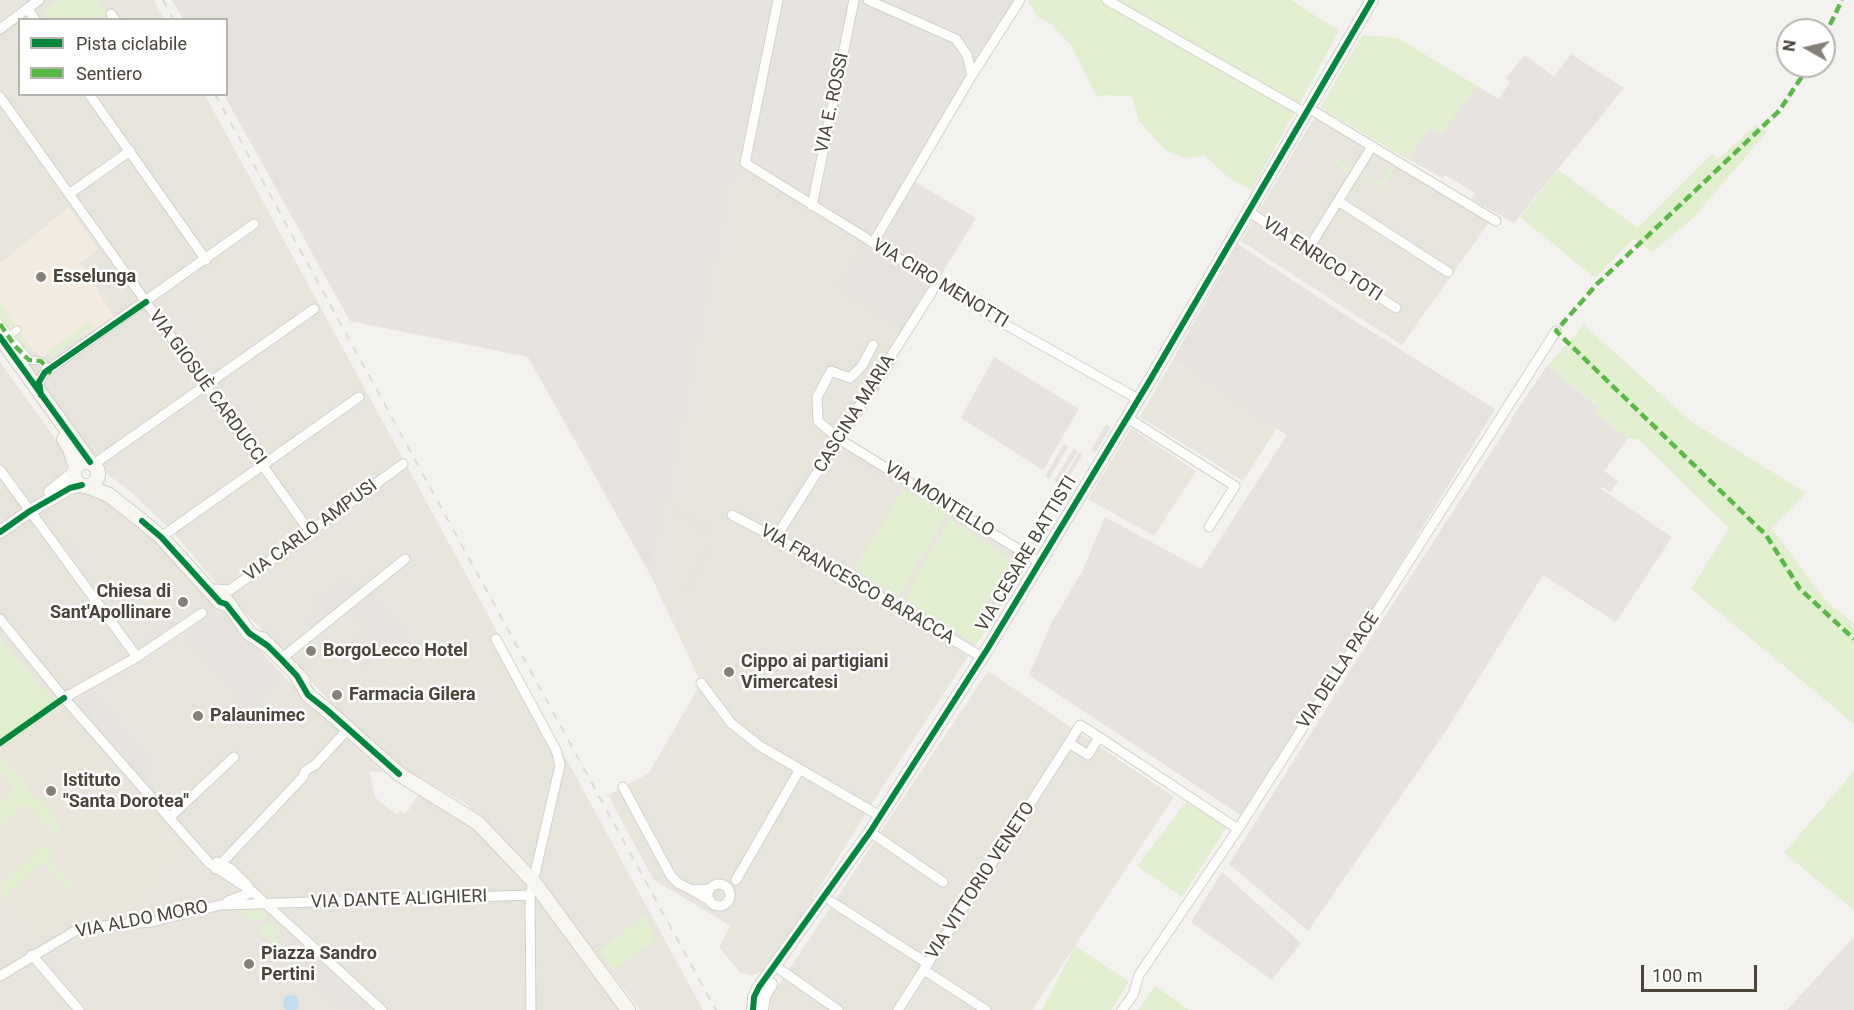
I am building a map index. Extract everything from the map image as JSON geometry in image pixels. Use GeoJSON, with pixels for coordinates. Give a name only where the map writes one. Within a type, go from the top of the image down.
{"type":"FeatureCollection","features":[{"type":"Feature","properties":{"kind":"main road"},"geometry":{"type":"LineString","coordinates":[[4,337],[41,396],[105,481],[125,496],[142,521]]}},
{"type":"Feature","properties":{"kind":"main road"},"geometry":{"type":"LineString","coordinates":[[0,350],[68,444],[80,478],[109,495],[161,537],[212,594],[226,604]]}},
{"type":"Feature","properties":{"kind":"main road"},"geometry":{"type":"LineString","coordinates":[[80,478],[82,462],[94,465]]}},
{"type":"Feature","properties":{"kind":"main road"},"geometry":{"type":"LineString","coordinates":[[80,478],[96,481],[94,465]]}},
{"type":"Feature","properties":{"kind":"main road"},"geometry":{"type":"LineString","coordinates":[[161,537],[170,541],[216,589],[249,633],[268,646],[297,676],[308,695],[399,774],[478,823],[628,1010]]}},
{"type":"Feature","properties":{"kind":"street"},"geometry":{"type":"LineString","coordinates":[[0,29],[39,0]]}},
{"type":"Feature","properties":{"kind":"street","name":"VIA CIRO MENOTTI"},"geometry":{"type":"LineString","coordinates":[[778,0],[745,163],[1001,322],[1138,399]]}},
{"type":"Feature","properties":{"kind":"street","name":"VIA E. ROSSI"},"geometry":{"type":"LineString","coordinates":[[812,206],[854,0]]}},
{"type":"Feature","properties":{"kind":"street"},"geometry":{"type":"LineString","coordinates":[[868,0],[956,39],[967,55],[972,75]]}},
{"type":"Feature","properties":{"kind":"street"},"geometry":{"type":"LineString","coordinates":[[873,243],[972,75],[1020,0]]}},
{"type":"Feature","properties":{"kind":"street"},"geometry":{"type":"LineString","coordinates":[[1107,0],[1309,112],[1496,221]]}},
{"type":"Feature","properties":{"kind":"street","name":"VIA CESARE BATTISTI"},"geometry":{"type":"LineString","coordinates":[[758,1007],[759,987],[778,968],[845,869],[982,657],[1309,112],[1372,0]]}},
{"type":"Feature","properties":{"kind":"street"},"geometry":{"type":"LineString","coordinates":[[28,9],[34,18]]}},
{"type":"Feature","properties":{"kind":"street"},"geometry":{"type":"LineString","coordinates":[[90,96],[206,260]]}},
{"type":"Feature","properties":{"kind":"street","name":"VIA GIOSUÈ CARDUCCI"},"geometry":{"type":"LineString","coordinates":[[0,98],[310,532]]}},
{"type":"Feature","properties":{"kind":"street"},"geometry":{"type":"LineString","coordinates":[[1308,251],[1371,148]]}},
{"type":"Feature","properties":{"kind":"street"},"geometry":{"type":"LineString","coordinates":[[69,194],[130,151]]}},
{"type":"Feature","properties":{"kind":"street"},"geometry":{"type":"LineString","coordinates":[[1338,201],[1448,272]]}},
{"type":"Feature","properties":{"kind":"street","name":"VIA ENRICO TOTI"},"geometry":{"type":"LineString","coordinates":[[1249,212],[1396,308]]}},
{"type":"Feature","properties":{"kind":"street"},"geometry":{"type":"LineString","coordinates":[[41,396],[39,382],[48,369],[206,260],[254,224]]}},
{"type":"Feature","properties":{"kind":"street","name":"CASCINA MARIA"},"geometry":{"type":"LineString","coordinates":[[776,537],[933,290]]}},
{"type":"Feature","properties":{"kind":"street"},"geometry":{"type":"LineString","coordinates":[[94,465],[314,309]]}},
{"type":"Feature","properties":{"kind":"street"},"geometry":{"type":"LineString","coordinates":[[0,324],[4,337],[28,352],[29,360],[42,361],[50,372],[43,380]]}},
{"type":"Feature","properties":{"kind":"street"},"geometry":{"type":"LineString","coordinates":[[4,337],[17,330]]}},
{"type":"Feature","properties":{"kind":"street","name":"VIA DELLA PACE"},"geometry":{"type":"LineString","coordinates":[[1122,1010],[1133,994],[1139,975],[1238,829],[1556,331]]}},
{"type":"Feature","properties":{"kind":"street","name":"VIA MONTELLO"},"geometry":{"type":"LineString","coordinates":[[873,345],[862,366],[850,378],[831,371],[817,397],[818,421],[839,439],[1039,562]]}},
{"type":"Feature","properties":{"kind":"street"},"geometry":{"type":"LineString","coordinates":[[161,537],[359,397]]}},
{"type":"Feature","properties":{"kind":"street"},"geometry":{"type":"LineString","coordinates":[[1126,417],[1235,486],[1209,527]]}},
{"type":"Feature","properties":{"kind":"street","name":"VIA CARLO AMPUSI"},"geometry":{"type":"LineString","coordinates":[[216,589],[230,590],[404,464]]}},
{"type":"Feature","properties":{"kind":"street"},"geometry":{"type":"LineString","coordinates":[[0,470],[137,657]]}},
{"type":"Feature","properties":{"kind":"street"},"geometry":{"type":"LineString","coordinates":[[0,532],[30,511],[36,503],[80,478]]}},
{"type":"Feature","properties":{"kind":"street","name":"VIA FRANCESCO BARACCA"},"geometry":{"type":"LineString","coordinates":[[732,514],[776,537],[982,657]]}},
{"type":"Feature","properties":{"kind":"street"},"geometry":{"type":"LineString","coordinates":[[281,659],[405,559]]}},
{"type":"Feature","properties":{"kind":"street"},"geometry":{"type":"LineString","coordinates":[[64,698],[137,657],[202,613]]}},
{"type":"Feature","properties":{"kind":"street"},"geometry":{"type":"LineString","coordinates":[[0,619],[64,698],[206,859],[243,878],[253,892],[382,1010]]}},
{"type":"Feature","properties":{"kind":"street"},"geometry":{"type":"LineString","coordinates":[[496,639],[556,750],[560,765],[532,888],[531,1010]]}},
{"type":"Feature","properties":{"kind":"street"},"geometry":{"type":"LineString","coordinates":[[701,683],[731,723],[760,746],[880,816]]}},
{"type":"Feature","properties":{"kind":"street"},"geometry":{"type":"LineString","coordinates":[[1099,737],[1088,755],[1069,743],[1080,726],[1099,737],[1238,829]]}},
{"type":"Feature","properties":{"kind":"street"},"geometry":{"type":"LineString","coordinates":[[218,866],[303,777],[305,771],[315,765],[348,729]]}},
{"type":"Feature","properties":{"kind":"street","name":"VIA VITTORIO VENETO"},"geometry":{"type":"LineString","coordinates":[[898,1010],[1069,743]]}},
{"type":"Feature","properties":{"kind":"street"},"geometry":{"type":"LineString","coordinates":[[169,818],[234,758]]}},
{"type":"Feature","properties":{"kind":"street"},"geometry":{"type":"LineString","coordinates":[[623,787],[671,876],[678,883],[714,904],[723,905],[729,899],[728,889],[736,880],[800,769]]}},
{"type":"Feature","properties":{"kind":"street"},"geometry":{"type":"LineString","coordinates":[[870,832],[943,882]]}},
{"type":"Feature","properties":{"kind":"street"},"geometry":{"type":"LineString","coordinates":[[218,866],[233,880],[253,892]]}},
{"type":"Feature","properties":{"kind":"street"},"geometry":{"type":"LineString","coordinates":[[233,880],[238,892],[236,898]]}},
{"type":"Feature","properties":{"kind":"street"},"geometry":{"type":"LineString","coordinates":[[692,890],[710,889],[718,884],[728,889]]}},
{"type":"Feature","properties":{"kind":"street","name":"VIA DANTE ALIGHIERI"},"geometry":{"type":"LineString","coordinates":[[267,905],[532,888]]}},
{"type":"Feature","properties":{"kind":"street"},"geometry":{"type":"LineString","coordinates":[[709,900],[710,889]]}},
{"type":"Feature","properties":{"kind":"street","name":"VIA ALDO MORO"},"geometry":{"type":"LineString","coordinates":[[0,976],[68,934],[84,929],[151,922],[220,905],[253,892]]}},
{"type":"Feature","properties":{"kind":"street"},"geometry":{"type":"LineString","coordinates":[[832,902],[986,1010]]}},
{"type":"Feature","properties":{"kind":"street","name":"VIA ALDO MORO"},"geometry":{"type":"LineString","coordinates":[[220,905],[267,905]]}},
{"type":"Feature","properties":{"kind":"street"},"geometry":{"type":"LineString","coordinates":[[32,955],[79,1010]]}},
{"type":"Feature","properties":{"kind":"street"},"geometry":{"type":"LineString","coordinates":[[778,968],[838,1010]]}},
{"type":"Feature","properties":{"kind":"shaded area"},"geometry":{"type":"Polygon","coordinates":[[[0,0],[154,0],[163,18],[18,18],[18,96],[206,96],[703,1010],[640,1010],[517,852],[466,804],[402,768],[347,719],[210,576],[174,533],[132,493],[103,471],[0,326],[0,0]]]}},
{"type":"Feature","properties":{"kind":"shaded area"},"geometry":{"type":"Polygon","coordinates":[[[172,0],[1020,0],[915,182],[976,218],[906,332],[838,288],[871,236],[737,149],[651,576],[528,357],[350,321],[225,96],[228,96],[228,18],[182,18],[172,0]]]}},
{"type":"Feature","properties":{"kind":"shaded area"},"geometry":{"type":"Polygon","coordinates":[[[1571,54],[1624,88],[1514,223],[1471,199],[1475,193],[1445,175],[1443,178],[1407,159],[1429,129],[1441,134],[1477,86],[1499,99],[1510,82],[1506,78],[1525,55],[1554,77],[1571,54]]]}},
{"type":"Feature","properties":{"kind":"shaded area"},"geometry":{"type":"Polygon","coordinates":[[[1315,116],[1489,222],[1402,345],[1241,241],[1315,116]]]}},
{"type":"Feature","properties":{"kind":"shaded area"},"geometry":{"type":"Polygon","coordinates":[[[737,148],[871,236],[906,332],[840,439],[1015,552],[1025,569],[876,797],[781,949],[765,970],[752,976],[740,972],[719,947],[730,926],[653,879],[608,795],[649,773],[701,683],[651,576],[737,148]]]}},
{"type":"Feature","properties":{"kind":"shaded area"},"geometry":{"type":"Polygon","coordinates":[[[69,207],[98,249],[81,263],[115,318],[40,358],[0,313],[0,263],[69,207]]]}},
{"type":"Feature","properties":{"kind":"shaded area"},"geometry":{"type":"Polygon","coordinates":[[[1238,244],[1253,254],[1182,367],[1172,361],[1238,244]]]}},
{"type":"Feature","properties":{"kind":"shaded area"},"geometry":{"type":"Polygon","coordinates":[[[1253,254],[1495,409],[1245,818],[1029,675],[1052,622],[1082,572],[1105,517],[1201,569],[1287,435],[1182,367],[1253,254]]]}},
{"type":"Feature","properties":{"kind":"shaded area"},"geometry":{"type":"Polygon","coordinates":[[[1257,266],[1344,322],[1297,396],[1283,387],[1317,335],[1244,288],[1257,266]]]}},
{"type":"Feature","properties":{"kind":"shaded area"},"geometry":{"type":"Polygon","coordinates":[[[994,357],[1079,409],[1043,470],[961,418],[994,357]]]}},
{"type":"Feature","properties":{"kind":"shaded area"},"geometry":{"type":"Polygon","coordinates":[[[894,358],[898,361],[855,427],[852,425],[894,358]]]}},
{"type":"Feature","properties":{"kind":"shaded area"},"geometry":{"type":"Polygon","coordinates":[[[1172,361],[1277,428],[1243,481],[1140,417],[1172,361]]]}},
{"type":"Feature","properties":{"kind":"shaded area"},"geometry":{"type":"Polygon","coordinates":[[[0,362],[65,452],[68,460],[64,474],[81,491],[96,494],[130,518],[171,555],[299,692],[383,772],[369,771],[375,797],[397,815],[400,811],[406,814],[419,793],[485,837],[526,882],[623,1010],[0,1010],[0,362]]]}},
{"type":"Feature","properties":{"kind":"shaded area"},"geometry":{"type":"Polygon","coordinates":[[[1547,366],[1599,408],[1595,413],[1628,438],[1604,471],[1618,482],[1610,492],[1602,486],[1601,489],[1672,537],[1616,622],[1543,575],[1447,729],[1308,931],[1229,864],[1358,658],[1547,366]]]}},
{"type":"Feature","properties":{"kind":"shaded area"},"geometry":{"type":"Polygon","coordinates":[[[1547,366],[1599,408],[1595,413],[1628,438],[1604,471],[1618,482],[1610,492],[1511,419],[1547,366]]]}},
{"type":"Feature","properties":{"kind":"shaded area"},"geometry":{"type":"Polygon","coordinates":[[[1106,425],[1111,427],[1095,453],[1091,450],[1106,425]]]}},
{"type":"Feature","properties":{"kind":"shaded area"},"geometry":{"type":"Polygon","coordinates":[[[1131,428],[1196,471],[1154,536],[1088,499],[1131,428]]]}},
{"type":"Feature","properties":{"kind":"shaded area"},"geometry":{"type":"Polygon","coordinates":[[[1064,444],[1068,447],[1049,479],[1045,476],[1064,444]]]}},
{"type":"Feature","properties":{"kind":"shaded area"},"geometry":{"type":"Polygon","coordinates":[[[1074,448],[1078,451],[1058,483],[1054,481],[1074,448]]]}},
{"type":"Feature","properties":{"kind":"shaded area"},"geometry":{"type":"Polygon","coordinates":[[[851,452],[889,475],[887,479],[848,456],[851,452]]]}},
{"type":"Feature","properties":{"kind":"shaded area"},"geometry":{"type":"Polygon","coordinates":[[[1079,452],[1083,454],[1064,486],[1061,483],[1079,452]]]}},
{"type":"Feature","properties":{"kind":"shaded area"},"geometry":{"type":"Polygon","coordinates":[[[814,460],[817,463],[785,513],[782,511],[814,460]]]}},
{"type":"Feature","properties":{"kind":"shaded area"},"geometry":{"type":"Polygon","coordinates":[[[677,510],[711,529],[709,534],[674,514],[677,510]]]}},
{"type":"Feature","properties":{"kind":"shaded area"},"geometry":{"type":"Polygon","coordinates":[[[65,539],[81,561],[75,564],[60,543],[65,539]]]}},
{"type":"Feature","properties":{"kind":"shaded area"},"geometry":{"type":"Polygon","coordinates":[[[710,544],[713,546],[688,590],[686,588],[710,544]]]}},
{"type":"Feature","properties":{"kind":"shaded area"},"geometry":{"type":"Polygon","coordinates":[[[348,577],[359,594],[324,619],[312,603],[348,577]]]}},
{"type":"Feature","properties":{"kind":"shaded area"},"geometry":{"type":"Polygon","coordinates":[[[371,592],[404,632],[365,667],[346,646],[367,629],[351,609],[371,592]]]}},
{"type":"Feature","properties":{"kind":"shaded area"},"geometry":{"type":"Polygon","coordinates":[[[108,598],[123,620],[118,624],[103,601],[108,598]]]}},
{"type":"Feature","properties":{"kind":"shaded area"},"geometry":{"type":"Polygon","coordinates":[[[218,609],[281,678],[249,708],[186,641],[188,637],[185,633],[218,609]]]}},
{"type":"Feature","properties":{"kind":"shaded area"},"geometry":{"type":"Polygon","coordinates":[[[317,613],[322,620],[309,630],[304,624],[317,613]]]}},
{"type":"Feature","properties":{"kind":"shaded area"},"geometry":{"type":"Polygon","coordinates":[[[176,618],[179,624],[149,644],[146,638],[176,618]]]}},
{"type":"Feature","properties":{"kind":"shaded area"},"geometry":{"type":"Polygon","coordinates":[[[988,671],[1174,797],[1032,1010],[770,1010],[770,998],[988,671]]]}},
{"type":"Feature","properties":{"kind":"shaded area"},"geometry":{"type":"Polygon","coordinates":[[[91,693],[152,764],[138,776],[77,705],[91,693]]]}},
{"type":"Feature","properties":{"kind":"shaded area"},"geometry":{"type":"Polygon","coordinates":[[[58,706],[187,852],[131,910],[82,915],[31,940],[0,897],[0,748],[58,706]]]}},
{"type":"Feature","properties":{"kind":"shaded area"},"geometry":{"type":"Polygon","coordinates":[[[1222,872],[1301,943],[1272,980],[1191,922],[1222,872]]]}},
{"type":"Feature","properties":{"kind":"shaded area"},"geometry":{"type":"Polygon","coordinates":[[[1854,937],[1854,1010],[1787,1010],[1854,937]]]}},
{"type":"Feature","properties":{"kind":"shaded area"},"geometry":{"type":"Polygon","coordinates":[[[292,938],[370,1010],[341,1010],[298,970],[301,966],[282,949],[292,938]]]}},
{"type":"Feature","properties":{"kind":"green space"},"geometry":{"type":"Polygon","coordinates":[[[58,0],[98,0],[109,18],[49,18],[43,11],[58,0]]]}},
{"type":"Feature","properties":{"kind":"green space"},"geometry":{"type":"Polygon","coordinates":[[[1027,0],[1291,0],[1339,31],[1252,190],[1229,178],[1205,156],[1183,158],[1165,150],[1139,121],[1132,97],[1109,95],[1097,97],[1071,45],[1052,25],[1038,17],[1027,0]]]}},
{"type":"Feature","properties":{"kind":"green space"},"geometry":{"type":"Polygon","coordinates":[[[1362,35],[1398,38],[1477,86],[1441,134],[1429,129],[1407,159],[1320,108],[1362,35]]]}},
{"type":"Feature","properties":{"kind":"green space"},"geometry":{"type":"Polygon","coordinates":[[[1756,125],[1767,132],[1694,217],[1653,252],[1633,239],[1595,278],[1520,217],[1558,170],[1638,228],[1712,154],[1718,159],[1756,125]]]}},
{"type":"Feature","properties":{"kind":"green space"},"geometry":{"type":"Polygon","coordinates":[[[1365,148],[1374,154],[1363,173],[1381,183],[1392,164],[1395,167],[1382,188],[1362,175],[1349,197],[1343,193],[1353,177],[1335,165],[1336,159],[1353,169],[1365,148]]]}},
{"type":"Feature","properties":{"kind":"green space"},"geometry":{"type":"Polygon","coordinates":[[[0,302],[30,348],[26,351],[0,320],[0,302]]]}},
{"type":"Feature","properties":{"kind":"green space"},"geometry":{"type":"Polygon","coordinates":[[[89,322],[94,324],[93,327],[52,357],[48,351],[89,322]]]}},
{"type":"Feature","properties":{"kind":"green space"},"geometry":{"type":"Polygon","coordinates":[[[1584,325],[1692,422],[1806,493],[1772,528],[1827,602],[1854,623],[1854,724],[1691,589],[1729,528],[1638,439],[1628,438],[1595,413],[1599,407],[1547,366],[1584,325]]]}},
{"type":"Feature","properties":{"kind":"green space"},"geometry":{"type":"Polygon","coordinates":[[[904,489],[948,513],[898,597],[854,569],[904,489]]]}},
{"type":"Feature","properties":{"kind":"green space"},"geometry":{"type":"Polygon","coordinates":[[[950,518],[1025,569],[1015,583],[1001,578],[974,623],[985,632],[976,645],[904,600],[950,518]]]}},
{"type":"Feature","properties":{"kind":"green space"},"geometry":{"type":"Polygon","coordinates":[[[0,638],[58,706],[7,744],[0,736],[0,638]]]}},
{"type":"Feature","properties":{"kind":"green space"},"geometry":{"type":"Polygon","coordinates":[[[0,756],[26,783],[32,796],[38,797],[58,821],[62,828],[55,835],[27,803],[0,827],[0,804],[14,790],[0,771],[0,756]]]}},
{"type":"Feature","properties":{"kind":"green space"},"geometry":{"type":"Polygon","coordinates":[[[1854,771],[1854,910],[1784,853],[1854,771]]]}},
{"type":"Feature","properties":{"kind":"green space"},"geometry":{"type":"Polygon","coordinates":[[[1187,801],[1227,827],[1182,897],[1137,866],[1187,801]]]}},
{"type":"Feature","properties":{"kind":"green space"},"geometry":{"type":"Polygon","coordinates":[[[42,847],[48,848],[52,853],[49,859],[74,885],[68,889],[42,862],[2,900],[0,886],[42,847]]]}},
{"type":"Feature","properties":{"kind":"green space"},"geometry":{"type":"Polygon","coordinates":[[[262,910],[269,916],[253,922],[243,913],[233,911],[262,910]]]}},
{"type":"Feature","properties":{"kind":"green space"},"geometry":{"type":"Polygon","coordinates":[[[645,915],[655,940],[613,970],[599,951],[645,915]]]}},
{"type":"Feature","properties":{"kind":"green space"},"geometry":{"type":"Polygon","coordinates":[[[271,921],[281,929],[275,937],[277,947],[257,928],[271,921]]]}},
{"type":"Feature","properties":{"kind":"green space"},"geometry":{"type":"Polygon","coordinates":[[[1075,946],[1129,982],[1111,1010],[1042,1010],[1075,946]]]}},
{"type":"Feature","properties":{"kind":"green space"},"geometry":{"type":"Polygon","coordinates":[[[1155,986],[1189,1010],[1138,1010],[1155,986]]]}},
{"type":"Feature","properties":{"kind":"water"},"geometry":{"type":"Polygon","coordinates":[[[291,995],[297,997],[299,1003],[297,1009],[291,1011],[285,1009],[283,1003],[285,997],[291,995]]]}},
{"type":"Feature","properties":{"kind":"railway"},"geometry":{"type":"LineString","coordinates":[[163,0],[173,18]]}},
{"type":"Feature","properties":{"kind":"railway"},"geometry":{"type":"LineString","coordinates":[[216,96],[716,1010]]}},
{"type":"Feature","properties":{"kind":"marked path"},"geometry":{"type":"LineString","coordinates":[[1833,18],[1842,0]]}},
{"type":"Feature","properties":{"kind":"marked path"},"geometry":{"type":"LineString","coordinates":[[1801,78],[1779,111],[1597,284],[1556,331],[1766,535],[1800,589],[1854,639]]}},
{"type":"Feature","properties":{"kind":"marked path"},"geometry":{"type":"LineString","coordinates":[[0,324],[15,346],[29,360],[41,361],[50,372],[48,374]]}},
{"type":"Feature","properties":{"kind":"cycle path"},"geometry":{"type":"LineString","coordinates":[[753,1010],[754,997],[759,987],[870,832],[988,648],[1150,380],[1372,0]]}},
{"type":"Feature","properties":{"kind":"cycle path"},"geometry":{"type":"LineString","coordinates":[[41,395],[39,382],[45,372],[146,302]]}},
{"type":"Feature","properties":{"kind":"cycle path"},"geometry":{"type":"LineString","coordinates":[[0,337],[90,462]]}},
{"type":"Feature","properties":{"kind":"cycle path"},"geometry":{"type":"LineString","coordinates":[[0,532],[30,511],[70,488],[82,485]]}},
{"type":"Feature","properties":{"kind":"cycle path"},"geometry":{"type":"LineString","coordinates":[[142,521],[161,537],[220,602],[226,604],[249,633],[268,646],[281,659],[297,676],[308,695],[399,774]]}},
{"type":"Feature","properties":{"kind":"cycle path"},"geometry":{"type":"LineString","coordinates":[[0,743],[64,698]]}},
{"type":"Feature","properties":{"kind":"place","name":"Esselunga"},"geometry":{"type":"Point","coordinates":[41,277]}},
{"type":"Feature","properties":{"kind":"place","name":"Chiesa di Sant'Apollinare"},"geometry":{"type":"Point","coordinates":[183,602]}},
{"type":"Feature","properties":{"kind":"place","name":"BorgoLecco Hotel"},"geometry":{"type":"Point","coordinates":[311,651]}},
{"type":"Feature","properties":{"kind":"place","name":"Cippo ai partigiani Vimercatesi"},"geometry":{"type":"Point","coordinates":[729,672]}},
{"type":"Feature","properties":{"kind":"place","name":"Farmacia Gilera"},"geometry":{"type":"Point","coordinates":[337,695]}},
{"type":"Feature","properties":{"kind":"place","name":"Palaunimec"},"geometry":{"type":"Point","coordinates":[198,716]}},
{"type":"Feature","properties":{"kind":"place","name":"Istituto \"Santa Dorotea\""},"geometry":{"type":"Point","coordinates":[51,791]}},
{"type":"Feature","properties":{"kind":"place","name":"Piazza Sandro Pertini"},"geometry":{"type":"Point","coordinates":[249,964]}}]}
